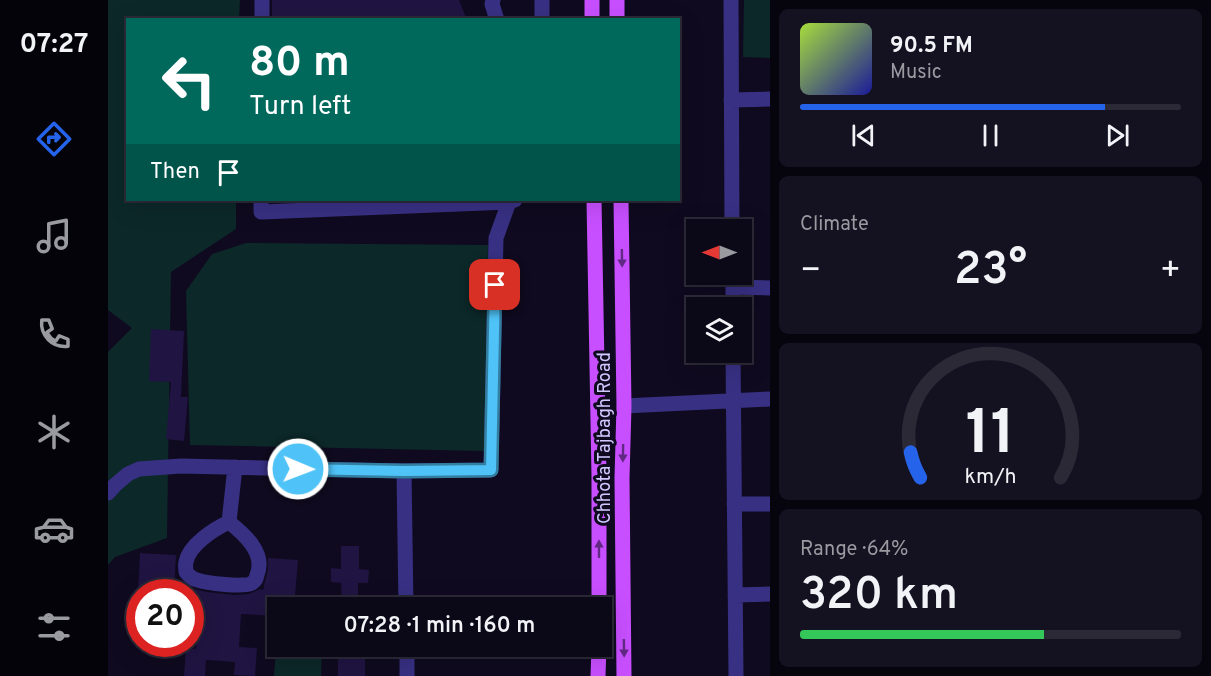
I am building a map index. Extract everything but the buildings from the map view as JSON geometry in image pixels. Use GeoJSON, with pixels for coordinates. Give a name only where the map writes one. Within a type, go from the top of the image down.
{"type":"FeatureCollection","features":[{"type":"Feature","properties":{"kind":"main road"},"geometry":{"type":"LineString","coordinates":[[592,0],[592,18]]}},
{"type":"Feature","properties":{"kind":"main road"},"geometry":{"type":"LineString","coordinates":[[617,0],[617,18]]}},
{"type":"Feature","properties":{"kind":"main road"},"geometry":{"type":"LineString","coordinates":[[594,201],[599,597]]}},
{"type":"Feature","properties":{"kind":"main road","name":"Chhota Tajbagh Road"},"geometry":{"type":"LineString","coordinates":[[621,201],[624,676]]}},
{"type":"Feature","properties":{"kind":"main road"},"geometry":{"type":"LineString","coordinates":[[598,406],[624,406]]}},
{"type":"Feature","properties":{"kind":"main road"},"geometry":{"type":"LineString","coordinates":[[598,657],[598,676]]}},
{"type":"Feature","properties":{"kind":"street"},"geometry":{"type":"LineString","coordinates":[[262,0],[262,18]]}},
{"type":"Feature","properties":{"kind":"street"},"geometry":{"type":"LineString","coordinates":[[493,0],[496,18]]}},
{"type":"Feature","properties":{"kind":"street"},"geometry":{"type":"LineString","coordinates":[[542,0],[542,18]]}},
{"type":"Feature","properties":{"kind":"street"},"geometry":{"type":"LineString","coordinates":[[731,0],[732,219]]}},
{"type":"Feature","properties":{"kind":"street"},"geometry":{"type":"LineString","coordinates":[[732,100],[770,99]]}},
{"type":"Feature","properties":{"kind":"street"},"geometry":{"type":"LineString","coordinates":[[108,494],[128,474],[139,469],[181,466],[404,471],[491,470],[496,238],[512,201],[261,212],[261,201]]}},
{"type":"Feature","properties":{"kind":"street"},"geometry":{"type":"LineString","coordinates":[[752,285],[770,288]]}},
{"type":"Feature","properties":{"kind":"street"},"geometry":{"type":"LineString","coordinates":[[733,363],[735,676]]}},
{"type":"Feature","properties":{"kind":"street"},"geometry":{"type":"LineString","coordinates":[[624,406],[770,399]]}},
{"type":"Feature","properties":{"kind":"street"},"geometry":{"type":"LineString","coordinates":[[229,522],[234,467]]}},
{"type":"Feature","properties":{"kind":"street"},"geometry":{"type":"LineString","coordinates":[[404,471],[406,597]]}},
{"type":"Feature","properties":{"kind":"street"},"geometry":{"type":"LineString","coordinates":[[734,504],[770,504]]}},
{"type":"Feature","properties":{"kind":"street"},"geometry":{"type":"LineString","coordinates":[[229,522],[242,533],[259,559],[259,571],[255,581],[249,584],[227,584],[196,580],[189,576],[186,572],[186,562],[189,553],[211,532],[229,522]]}},
{"type":"Feature","properties":{"kind":"street"},"geometry":{"type":"LineString","coordinates":[[735,595],[770,594]]}},
{"type":"Feature","properties":{"kind":"street"},"geometry":{"type":"LineString","coordinates":[[406,657],[407,676]]}},
{"type":"Feature","properties":{"kind":"green space"},"geometry":{"type":"Polygon","coordinates":[[[108,0],[240,0],[239,18],[126,18],[126,201],[236,201],[236,229],[171,272],[167,538],[115,557],[108,565],[108,352],[132,328],[108,310],[108,0]]]}},
{"type":"Feature","properties":{"kind":"green space"},"geometry":{"type":"Polygon","coordinates":[[[744,0],[770,0],[770,58],[743,57],[744,0]]]}},
{"type":"Feature","properties":{"kind":"green space"},"geometry":{"type":"Polygon","coordinates":[[[246,243],[488,245],[485,451],[190,445],[186,291],[212,254],[246,243]]]}},
{"type":"Feature","properties":{"kind":"green space"},"geometry":{"type":"Polygon","coordinates":[[[276,657],[322,657],[321,676],[274,676],[276,657]]]}},
{"type":"Feature","properties":{"kind":"route"},"geometry":{"type":"LineString","coordinates":[[298,469],[491,470],[495,285]]}}]}
